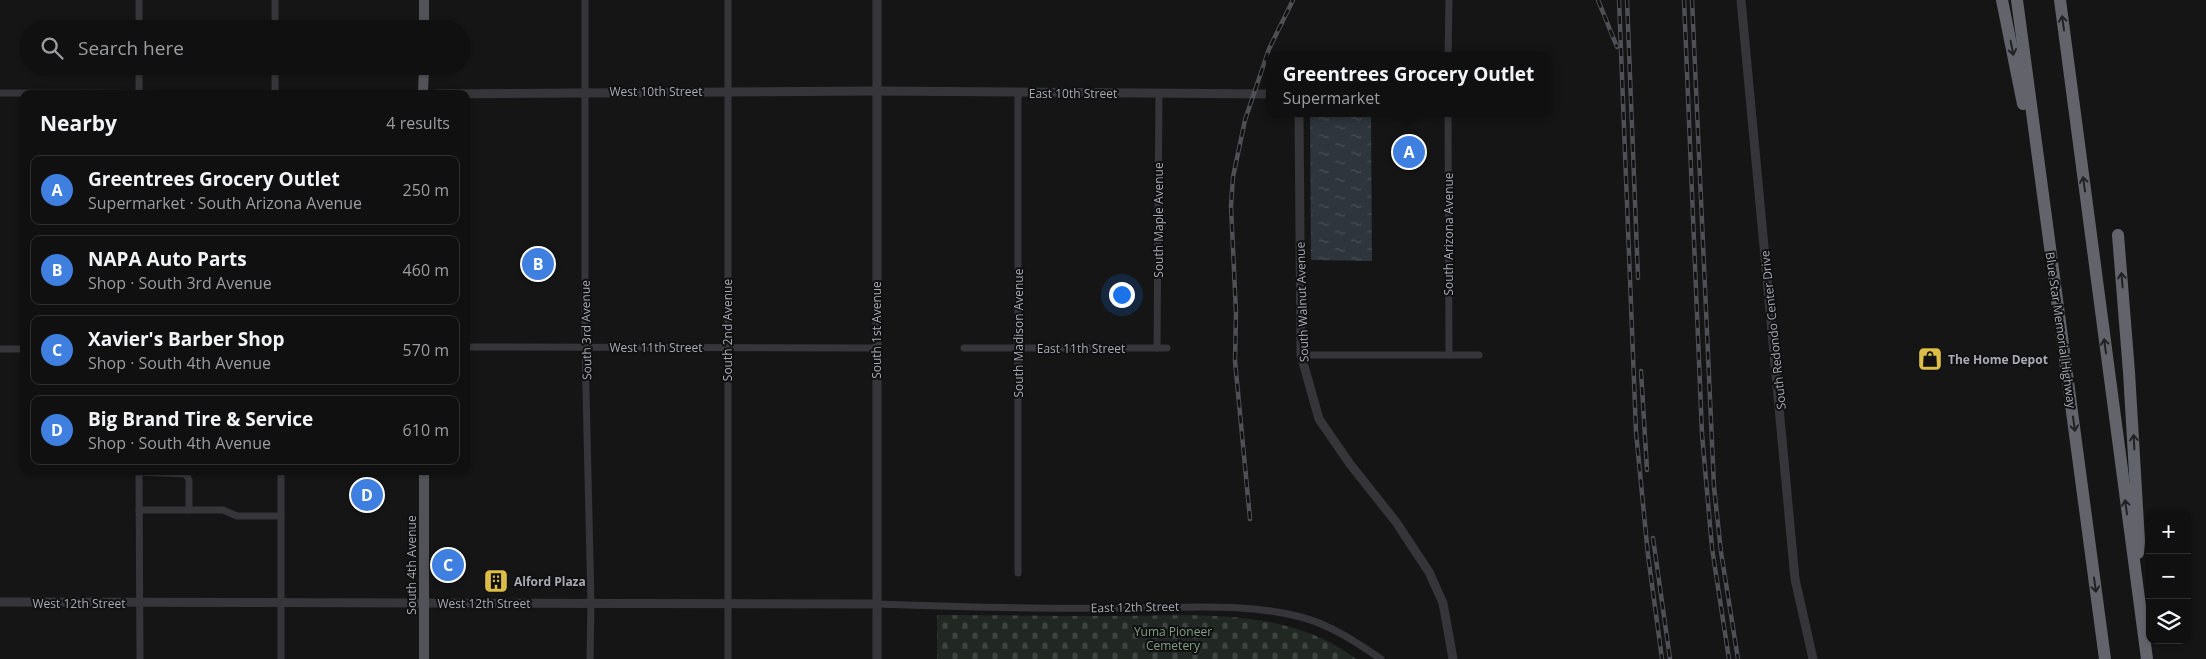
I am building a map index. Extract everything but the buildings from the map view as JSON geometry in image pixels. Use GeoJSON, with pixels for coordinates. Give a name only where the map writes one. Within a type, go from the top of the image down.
{"type":"FeatureCollection","features":[{"type":"Feature","properties":{"kind":"highway"},"geometry":{"type":"LineString","coordinates":[[2002,0],[2046,220]]}},
{"type":"Feature","properties":{"kind":"highway","name":"Blue Star Memorial Highway"},"geometry":{"type":"LineString","coordinates":[[2017,0],[2105,659]]}},
{"type":"Feature","properties":{"kind":"highway"},"geometry":{"type":"LineString","coordinates":[[2060,0],[2147,659]]}},
{"type":"Feature","properties":{"kind":"highway"},"geometry":{"type":"LineString","coordinates":[[2118,235],[2130,372],[2139,541],[2136,578]]}},
{"type":"Feature","properties":{"kind":"main road"},"geometry":{"type":"LineString","coordinates":[[424,0],[424,20]]}},
{"type":"Feature","properties":{"kind":"main road"},"geometry":{"type":"LineString","coordinates":[[423,90],[424,75]]}},
{"type":"Feature","properties":{"kind":"main road","name":"South 4th Avenue"},"geometry":{"type":"LineString","coordinates":[[424,475],[424,659]]}},
{"type":"Feature","properties":{"kind":"street"},"geometry":{"type":"LineString","coordinates":[[139,0],[139,20]]}},
{"type":"Feature","properties":{"kind":"street"},"geometry":{"type":"LineString","coordinates":[[275,0],[275,20]]}},
{"type":"Feature","properties":{"kind":"street","name":"South 3rd Avenue"},"geometry":{"type":"LineString","coordinates":[[584,0],[585,347],[591,604],[590,659]]}},
{"type":"Feature","properties":{"kind":"street","name":"South 2nd Avenue"},"geometry":{"type":"LineString","coordinates":[[728,0],[728,659]]}},
{"type":"Feature","properties":{"kind":"street","name":"South 1st Avenue"},"geometry":{"type":"LineString","coordinates":[[877,0],[875,348],[877,659]]}},
{"type":"Feature","properties":{"kind":"street"},"geometry":{"type":"LineString","coordinates":[[1448,52],[1450,0]]}},
{"type":"Feature","properties":{"kind":"street","name":"South Redondo Center Drive"},"geometry":{"type":"LineString","coordinates":[[1741,0],[1795,580],[1814,659]]}},
{"type":"Feature","properties":{"kind":"street"},"geometry":{"type":"LineString","coordinates":[[139,75],[139,90]]}},
{"type":"Feature","properties":{"kind":"street"},"geometry":{"type":"LineString","coordinates":[[275,75],[275,90]]}},
{"type":"Feature","properties":{"kind":"street","name":"West 10th Street"},"geometry":{"type":"LineString","coordinates":[[470,94],[876,91]]}},
{"type":"Feature","properties":{"kind":"street","name":"East 10th Street"},"geometry":{"type":"LineString","coordinates":[[876,91],[1266,94]]}},
{"type":"Feature","properties":{"kind":"street"},"geometry":{"type":"LineString","coordinates":[[0,93],[20,93]]}},
{"type":"Feature","properties":{"kind":"street","name":"South Madison Avenue"},"geometry":{"type":"LineString","coordinates":[[1018,93],[1018,573]]}},
{"type":"Feature","properties":{"kind":"street","name":"South Maple Avenue"},"geometry":{"type":"LineString","coordinates":[[1157,348],[1159,93]]}},
{"type":"Feature","properties":{"kind":"street","name":"South Walnut Avenue"},"geometry":{"type":"LineString","coordinates":[[1299,117],[1301,355],[1319,419],[1350,464],[1396,522],[1429,572],[1443,603],[1453,659]]}},
{"type":"Feature","properties":{"kind":"street","name":"South Arizona Avenue"},"geometry":{"type":"LineString","coordinates":[[1448,117],[1449,355]]}},
{"type":"Feature","properties":{"kind":"street","name":"West 11th Street"},"geometry":{"type":"LineString","coordinates":[[470,347],[875,348]]}},
{"type":"Feature","properties":{"kind":"street"},"geometry":{"type":"LineString","coordinates":[[0,349],[20,348]]}},
{"type":"Feature","properties":{"kind":"street","name":"East 11th Street"},"geometry":{"type":"LineString","coordinates":[[964,348],[1167,348]]}},
{"type":"Feature","properties":{"kind":"street"},"geometry":{"type":"LineString","coordinates":[[1301,355],[1479,355]]}},
{"type":"Feature","properties":{"kind":"street"},"geometry":{"type":"LineString","coordinates":[[139,475],[140,659]]}},
{"type":"Feature","properties":{"kind":"street"},"geometry":{"type":"LineString","coordinates":[[186,475],[189,480],[189,510]]}},
{"type":"Feature","properties":{"kind":"street"},"geometry":{"type":"LineString","coordinates":[[280,659],[281,475]]}},
{"type":"Feature","properties":{"kind":"street"},"geometry":{"type":"LineString","coordinates":[[139,510],[223,510],[236,516],[281,516]]}},
{"type":"Feature","properties":{"kind":"street","name":"West 12th Street"},"geometry":{"type":"LineString","coordinates":[[0,602],[877,604]]}},
{"type":"Feature","properties":{"kind":"street","name":"East 12th Street"},"geometry":{"type":"LineString","coordinates":[[877,604],[1124,608],[1196,606],[1254,610],[1301,617],[1344,634],[1381,659]]}},
{"type":"Feature","properties":{"kind":"green space","name":"Yuma Pioneer Cemetery"},"geometry":{"type":"Polygon","coordinates":[[[937,615],[1174,615],[1238,618],[1270,622],[1300,630],[1329,642],[1356,659],[937,659],[937,615]]]}},
{"type":"Feature","properties":{"kind":"water"},"geometry":{"type":"Polygon","coordinates":[[[1310,117],[1371,117],[1372,261],[1311,260],[1310,117]]]}},
{"type":"Feature","properties":{"kind":"railway"},"geometry":{"type":"LineString","coordinates":[[1268,52],[1293,0]]}},
{"type":"Feature","properties":{"kind":"railway"},"geometry":{"type":"LineString","coordinates":[[1598,0],[1617,47]]}},
{"type":"Feature","properties":{"kind":"railway"},"geometry":{"type":"LineString","coordinates":[[1619,0],[1636,432],[1648,555],[1662,659]]}},
{"type":"Feature","properties":{"kind":"railway"},"geometry":{"type":"LineString","coordinates":[[1627,0],[1638,278]]}},
{"type":"Feature","properties":{"kind":"railway"},"geometry":{"type":"LineString","coordinates":[[1684,0],[1702,434],[1712,548],[1729,659]]}},
{"type":"Feature","properties":{"kind":"railway"},"geometry":{"type":"LineString","coordinates":[[1692,0],[1714,487],[1721,552],[1738,659]]}},
{"type":"Feature","properties":{"kind":"railway"},"geometry":{"type":"LineString","coordinates":[[1250,519],[1235,361],[1236,313],[1231,206],[1233,177],[1245,120],[1266,58]]}},
{"type":"Feature","properties":{"kind":"railway"},"geometry":{"type":"LineString","coordinates":[[1641,371],[1647,470]]}},
{"type":"Feature","properties":{"kind":"railway"},"geometry":{"type":"LineString","coordinates":[[1653,538],[1670,659]]}},
{"type":"Feature","properties":{"kind":"place","name":"Greentrees Grocery Outlet"},"geometry":{"type":"Point","coordinates":[1409,152]}},
{"type":"Feature","properties":{"kind":"place","name":"NAPA Auto Parts"},"geometry":{"type":"Point","coordinates":[538,264]}},
{"type":"Feature","properties":{"kind":"place","name":"The Home Depot"},"geometry":{"type":"Point","coordinates":[1930,359]}},
{"type":"Feature","properties":{"kind":"place","name":"Big Brand Tire & Service"},"geometry":{"type":"Point","coordinates":[367,495]}},
{"type":"Feature","properties":{"kind":"place","name":"Xavier's Barber Shop"},"geometry":{"type":"Point","coordinates":[448,565]}},
{"type":"Feature","properties":{"kind":"place","name":"Alford Plaza"},"geometry":{"type":"Point","coordinates":[496,581]}}]}
